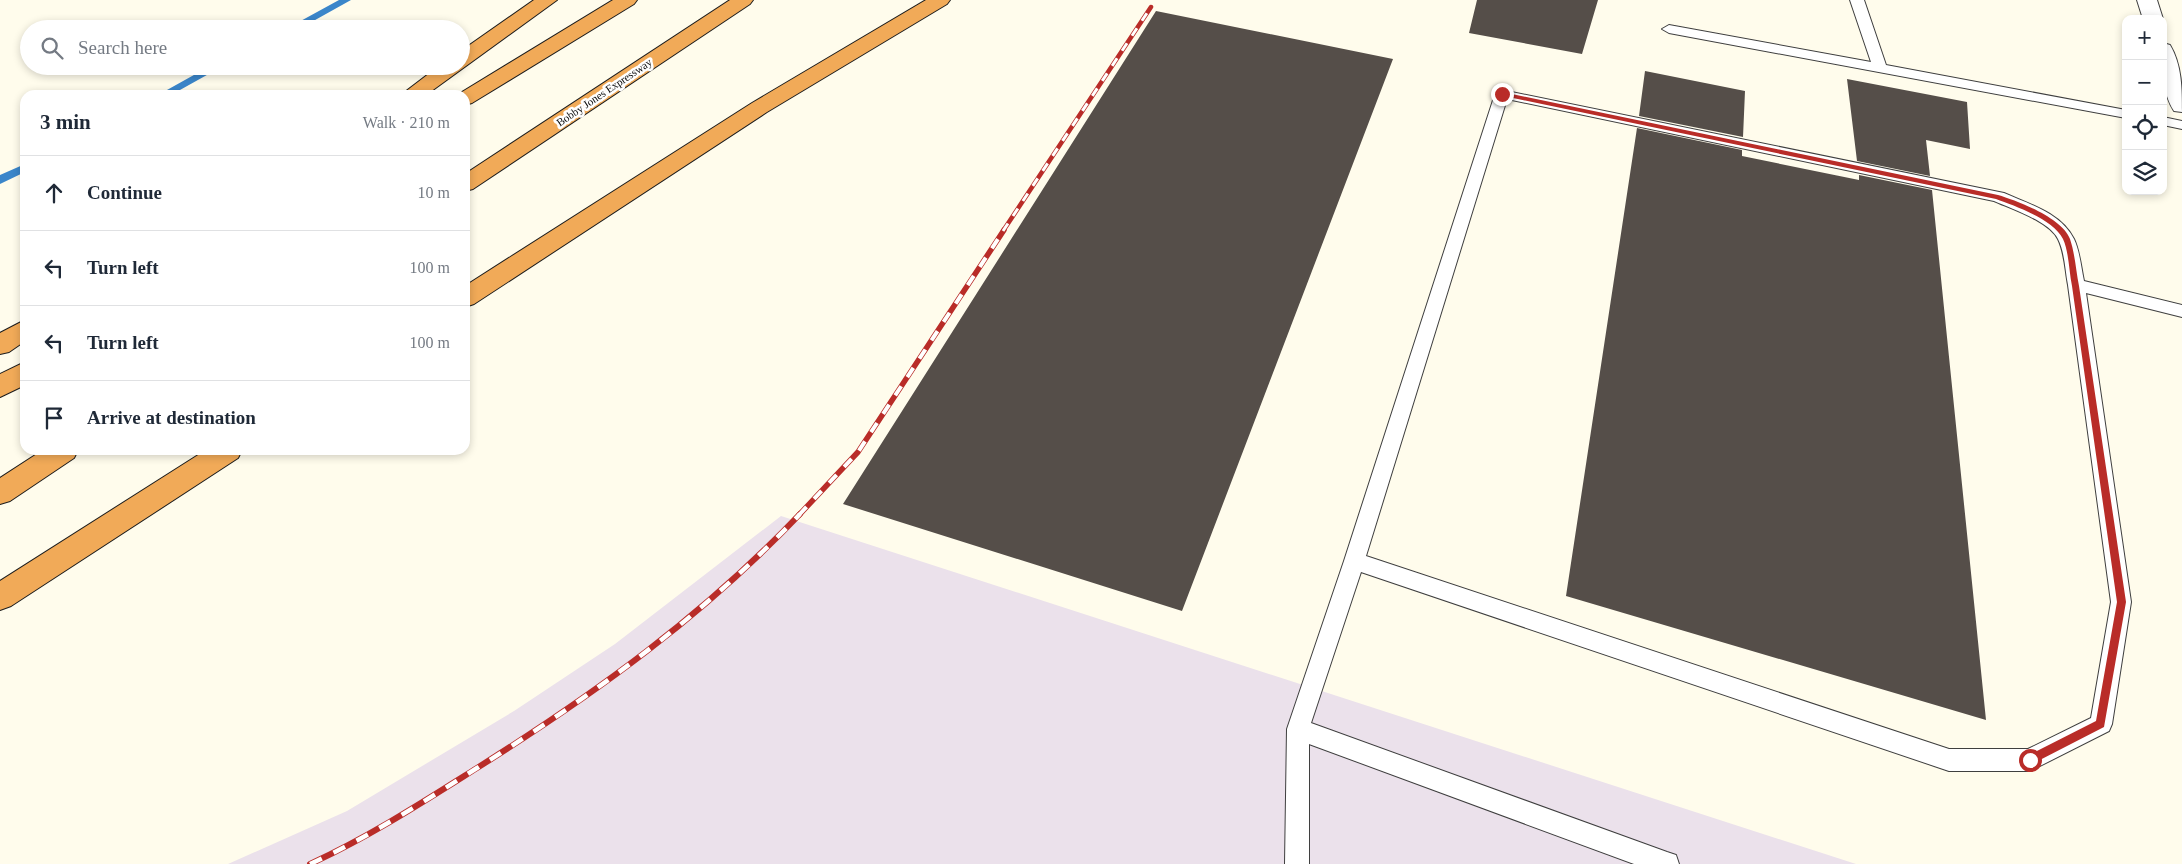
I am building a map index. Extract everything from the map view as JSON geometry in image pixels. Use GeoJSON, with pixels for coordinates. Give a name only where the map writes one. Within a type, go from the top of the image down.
{"type":"FeatureCollection","features":[{"type":"Feature","properties":{"kind":"highway"},"geometry":{"type":"LineString","coordinates":[[470,55],[548,0]]}},
{"type":"Feature","properties":{"kind":"highway"},"geometry":{"type":"LineString","coordinates":[[470,96],[627,0]]}},
{"type":"Feature","properties":{"kind":"highway","name":"Bobby Jones Expressway"},"geometry":{"type":"LineString","coordinates":[[470,181],[743,0]]}},
{"type":"Feature","properties":{"kind":"highway"},"geometry":{"type":"LineString","coordinates":[[470,295],[737,123],[867,42],[940,0]]}},
{"type":"Feature","properties":{"kind":"highway"},"geometry":{"type":"LineString","coordinates":[[419,90],[440,75]]}},
{"type":"Feature","properties":{"kind":"highway"},"geometry":{"type":"LineString","coordinates":[[0,344],[20,332]]}},
{"type":"Feature","properties":{"kind":"highway"},"geometry":{"type":"LineString","coordinates":[[0,387],[20,375]]}},
{"type":"Feature","properties":{"kind":"highway"},"geometry":{"type":"LineString","coordinates":[[0,493],[57,455]]}},
{"type":"Feature","properties":{"kind":"highway"},"geometry":{"type":"LineString","coordinates":[[0,597],[220,455]]}},
{"type":"Feature","properties":{"kind":"street"},"geometry":{"type":"LineString","coordinates":[[2147,0],[2152,15]]}},
{"type":"Feature","properties":{"kind":"street"},"geometry":{"type":"LineString","coordinates":[[2167,60],[2182,106]]}},
{"type":"Feature","properties":{"kind":"lane"},"geometry":{"type":"LineString","coordinates":[[1856,0],[1880,68]]}},
{"type":"Feature","properties":{"kind":"lane"},"geometry":{"type":"LineString","coordinates":[[1669,29],[2122,113]]}},
{"type":"Feature","properties":{"kind":"lane"},"geometry":{"type":"LineString","coordinates":[[1297,864],[1298,729],[1354,561],[1502,94],[1998,197],[2025,208],[2053,224],[2066,238],[2076,286],[2121,602],[2101,724],[2030,760],[1949,760],[1354,561]]}},
{"type":"Feature","properties":{"kind":"lane"},"geometry":{"type":"LineString","coordinates":[[2167,122],[2182,125]]}},
{"type":"Feature","properties":{"kind":"lane"},"geometry":{"type":"LineString","coordinates":[[2076,286],[2182,312]]}},
{"type":"Feature","properties":{"kind":"lane"},"geometry":{"type":"LineString","coordinates":[[1298,729],[1667,864]]}},
{"type":"Feature","properties":{"kind":"shaded area"},"geometry":{"type":"Polygon","coordinates":[[[781,516],[1856,864],[228,864],[347,811],[514,711],[615,644],[781,516]]]}},
{"type":"Feature","properties":{"kind":"building"},"geometry":{"type":"Polygon","coordinates":[[[1477,0],[1598,0],[1582,54],[1469,33],[1477,0]]]}},
{"type":"Feature","properties":{"kind":"building"},"geometry":{"type":"Polygon","coordinates":[[[1156,11],[1393,59],[1182,611],[843,504],[1156,11]]]}},
{"type":"Feature","properties":{"kind":"building"},"geometry":{"type":"Polygon","coordinates":[[[1645,71],[1745,91],[1743,137],[1639,116],[1645,71]]]}},
{"type":"Feature","properties":{"kind":"building"},"geometry":{"type":"Polygon","coordinates":[[[1847,79],[1967,102],[1970,149],[1926,140],[1930,176],[1857,161],[1847,79]]]}},
{"type":"Feature","properties":{"kind":"building"},"geometry":{"type":"Polygon","coordinates":[[[1637,128],[1742,150],[1742,156],[1859,180],[1859,175],[1932,190],[1986,720],[1566,596],[1637,128]]]}},
{"type":"Feature","properties":{"kind":"waterway"},"geometry":{"type":"LineString","coordinates":[[308,20],[346,0]]}},
{"type":"Feature","properties":{"kind":"waterway"},"geometry":{"type":"LineString","coordinates":[[172,90],[201,75]]}},
{"type":"Feature","properties":{"kind":"waterway"},"geometry":{"type":"LineString","coordinates":[[0,180],[20,170]]}},
{"type":"Feature","properties":{"kind":"railway"},"geometry":{"type":"LineString","coordinates":[[1003,231],[1151,7]]}},
{"type":"Feature","properties":{"kind":"railway"},"geometry":{"type":"LineString","coordinates":[[799,515],[858,452],[1004,230]]}},
{"type":"Feature","properties":{"kind":"railway"},"geometry":{"type":"LineString","coordinates":[[310,864],[375,831],[416,806],[521,740],[606,682],[687,619],[763,551],[799,515]]}},
{"type":"Feature","properties":{"kind":"route"},"geometry":{"type":"LineString","coordinates":[[1502,94],[1998,197],[2025,208],[2053,224],[2066,238],[2076,286],[2121,602],[2101,724],[2030,760]]}}]}
